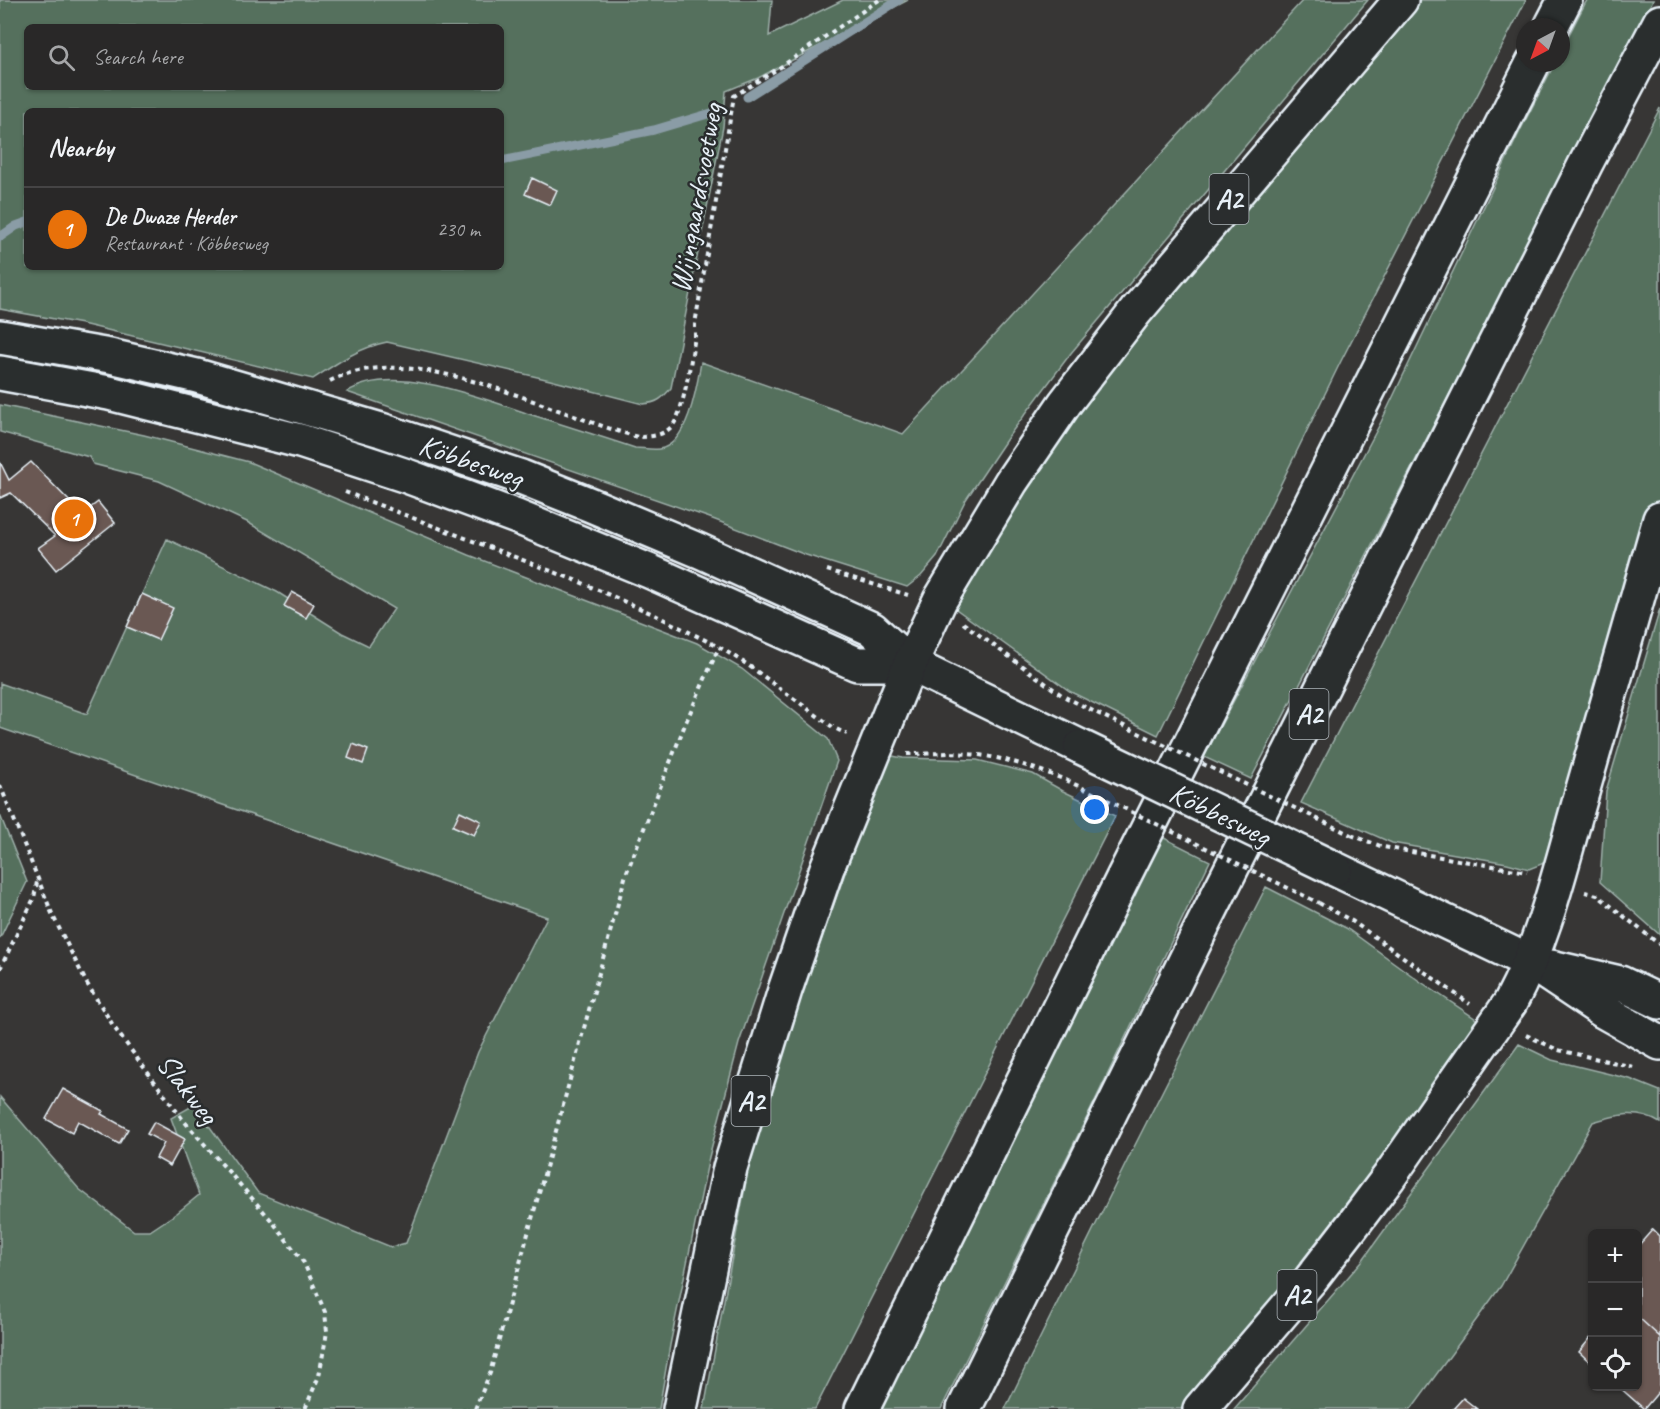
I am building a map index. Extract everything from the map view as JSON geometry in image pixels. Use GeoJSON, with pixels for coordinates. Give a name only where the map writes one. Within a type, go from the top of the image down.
{"type":"FeatureCollection","features":[{"type":"Feature","properties":{"kind":"main road","name":"A2"},"geometry":{"type":"LineString","coordinates":[[680,1409],[730,1168],[778,1012],[827,868],[910,664],[940,600],[1011,482],[1065,403],[1136,311],[1401,0]]}},
{"type":"Feature","properties":{"kind":"main road"},"geometry":{"type":"LineString","coordinates":[[1556,18],[1565,0]]}},
{"type":"Feature","properties":{"kind":"main road","name":"A2"},"geometry":{"type":"LineString","coordinates":[[964,1409],[1203,925],[1586,163],[1660,22]]}},
{"type":"Feature","properties":{"kind":"main road"},"geometry":{"type":"LineString","coordinates":[[862,1409],[1124,876],[1528,72]]}},
{"type":"Feature","properties":{"kind":"main road","name":"Köbbesweg"},"geometry":{"type":"LineString","coordinates":[[0,337],[110,356],[186,374],[317,396],[591,505],[872,629],[910,664],[1530,962],[1603,1011],[1660,1043]]}},
{"type":"Feature","properties":{"kind":"main road","name":"Köbbesweg"},"geometry":{"type":"LineString","coordinates":[[0,373],[109,393],[300,441],[407,476],[528,522],[649,571],[857,664],[910,664]]}},
{"type":"Feature","properties":{"kind":"main road"},"geometry":{"type":"LineString","coordinates":[[300,441],[317,396]]}},
{"type":"Feature","properties":{"kind":"main road","name":"A2"},"geometry":{"type":"LineString","coordinates":[[1200,1409],[1311,1279],[1389,1178],[1510,1003],[1530,962],[1556,883],[1660,519]]}},
{"type":"Feature","properties":{"kind":"main road","name":"Köbbesweg"},"geometry":{"type":"LineString","coordinates":[[1530,962],[1620,983],[1660,1002]]}},
{"type":"Feature","properties":{"kind":"path","name":"Wijngaardsvoetweg"},"geometry":{"type":"LineString","coordinates":[[317,396],[344,375],[380,368],[422,370],[506,391],[622,433],[650,437],[666,431],[677,419],[695,337],[695,324],[734,96],[879,0]]}},
{"type":"Feature","properties":{"kind":"path"},"geometry":{"type":"LineString","coordinates":[[335,488],[356,498],[580,582],[720,647],[686,722],[626,874],[490,1373],[475,1409]]}},
{"type":"Feature","properties":{"kind":"path"},"geometry":{"type":"LineString","coordinates":[[1098,713],[1351,835],[1383,847],[1531,873],[1597,895],[1660,945]]}},
{"type":"Feature","properties":{"kind":"path"},"geometry":{"type":"LineString","coordinates":[[1066,780],[1319,903]]}},
{"type":"Feature","properties":{"kind":"path","name":"Slakweg"},"geometry":{"type":"LineString","coordinates":[[0,785],[53,916],[86,982],[116,1030],[184,1122],[272,1221],[304,1263],[325,1312],[327,1332],[319,1376],[304,1409]]}},
{"type":"Feature","properties":{"kind":"path"},"geometry":{"type":"LineString","coordinates":[[0,969],[34,898],[38,881]]}},
{"type":"Feature","properties":{"kind":"green space"},"geometry":{"type":"Polygon","coordinates":[[[0,0],[772,0],[769,36],[843,0],[908,0],[758,78],[726,91],[723,127],[671,388],[662,398],[652,403],[643,404],[387,342],[357,352],[313,379],[82,324],[0,309],[0,0]]]}},
{"type":"Feature","properties":{"kind":"green space"},"geometry":{"type":"Polygon","coordinates":[[[1303,0],[1368,0],[1071,353],[1008,437],[965,501],[937,557],[921,576],[907,587],[806,555],[710,518],[347,392],[366,384],[388,381],[437,386],[463,392],[635,448],[659,449],[669,445],[684,426],[694,399],[701,362],[903,434],[1303,0]]]}},
{"type":"Feature","properties":{"kind":"green space"},"geometry":{"type":"Polygon","coordinates":[[[1413,0],[1526,0],[1341,361],[1158,735],[1071,692],[956,609],[1012,501],[1078,404],[1413,0]]]}},
{"type":"Feature","properties":{"kind":"green space"},"geometry":{"type":"Polygon","coordinates":[[[1587,0],[1653,0],[1251,779],[1204,757],[1381,422],[1550,72],[1570,72],[1570,33],[1587,0]]]}},
{"type":"Feature","properties":{"kind":"green space"},"geometry":{"type":"Polygon","coordinates":[[[1660,108],[1660,500],[1544,863],[1529,869],[1392,843],[1301,803],[1660,108]]]}},
{"type":"Feature","properties":{"kind":"green space"},"geometry":{"type":"Polygon","coordinates":[[[0,405],[144,435],[249,462],[469,555],[697,643],[742,669],[828,739],[837,761],[739,1043],[709,1157],[659,1409],[0,1409],[0,1097],[79,1189],[134,1231],[150,1231],[199,1195],[171,1118],[194,1105],[258,1193],[391,1247],[406,1243],[478,1052],[547,917],[0,728],[0,683],[87,714],[167,539],[277,592],[342,633],[369,646],[394,609],[247,522],[159,481],[93,464],[89,457],[0,432],[0,405]]]}},
{"type":"Feature","properties":{"kind":"green space"},"geometry":{"type":"Polygon","coordinates":[[[1660,609],[1660,935],[1600,882],[1606,791],[1660,609]]]}},
{"type":"Feature","properties":{"kind":"green space"},"geometry":{"type":"Polygon","coordinates":[[[887,755],[903,758],[977,760],[1033,774],[1115,816],[815,1409],[704,1409],[749,1165],[781,1053],[887,755]]]}},
{"type":"Feature","properties":{"kind":"green space"},"geometry":{"type":"Polygon","coordinates":[[[0,815],[27,882],[0,938],[0,815]]]}},
{"type":"Feature","properties":{"kind":"green space"},"geometry":{"type":"Polygon","coordinates":[[[1162,837],[1210,861],[1090,1111],[941,1409],[874,1409],[1024,1104],[1162,837]]]}},
{"type":"Feature","properties":{"kind":"green space"},"geometry":{"type":"Polygon","coordinates":[[[1266,887],[1346,928],[1485,1025],[1349,1220],[1188,1409],[1005,1409],[1131,1153],[1266,887]]]}},
{"type":"Feature","properties":{"kind":"green space"},"geometry":{"type":"Polygon","coordinates":[[[1519,1044],[1552,1060],[1630,1079],[1660,1091],[1660,1123],[1635,1115],[1593,1122],[1501,1286],[1411,1409],[1234,1409],[1362,1261],[1519,1044]]]}},
{"type":"Feature","properties":{"kind":"building"},"geometry":{"type":"Polygon","coordinates":[[[532,178],[557,190],[550,205],[525,194],[532,178]]]}},
{"type":"Feature","properties":{"kind":"building"},"geometry":{"type":"Polygon","coordinates":[[[0,462],[9,480],[31,462],[82,514],[98,502],[115,523],[56,570],[38,548],[55,536],[11,493],[0,498],[0,462]]]}},
{"type":"Feature","properties":{"kind":"building"},"geometry":{"type":"Polygon","coordinates":[[[292,592],[314,604],[306,618],[284,606],[292,592]]]}},
{"type":"Feature","properties":{"kind":"building"},"geometry":{"type":"Polygon","coordinates":[[[142,594],[173,608],[158,640],[127,627],[142,594]]]}},
{"type":"Feature","properties":{"kind":"building"},"geometry":{"type":"Polygon","coordinates":[[[353,744],[368,750],[363,764],[348,758],[353,744]]]}},
{"type":"Feature","properties":{"kind":"building"},"geometry":{"type":"Polygon","coordinates":[[[460,811],[481,821],[474,835],[453,826],[460,811]]]}},
{"type":"Feature","properties":{"kind":"building"},"geometry":{"type":"Polygon","coordinates":[[[63,1089],[103,1111],[101,1114],[128,1129],[119,1144],[78,1121],[72,1133],[46,1119],[63,1089]]]}},
{"type":"Feature","properties":{"kind":"building"},"geometry":{"type":"Polygon","coordinates":[[[154,1122],[185,1139],[170,1166],[156,1158],[164,1143],[147,1134],[154,1122]]]}},
{"type":"Feature","properties":{"kind":"building"},"geometry":{"type":"Polygon","coordinates":[[[1653,1229],[1660,1236],[1660,1337],[1642,1321],[1642,1241],[1653,1229]]]}},
{"type":"Feature","properties":{"kind":"building"},"geometry":{"type":"Polygon","coordinates":[[[1642,1321],[1660,1337],[1660,1390],[1644,1409],[1624,1391],[1642,1391],[1642,1321]]]}},
{"type":"Feature","properties":{"kind":"building"},"geometry":{"type":"Polygon","coordinates":[[[1588,1341],[1588,1360],[1579,1352],[1588,1341]]]}},
{"type":"Feature","properties":{"kind":"building"},"geometry":{"type":"Polygon","coordinates":[[[1463,1398],[1477,1409],[1453,1409],[1463,1398]]]}},
{"type":"Feature","properties":{"kind":"waterway"},"geometry":{"type":"LineString","coordinates":[[747,97],[899,0]]}},
{"type":"Feature","properties":{"kind":"waterway"},"geometry":{"type":"LineString","coordinates":[[504,160],[654,130],[718,111]]}},
{"type":"Feature","properties":{"kind":"waterway"},"geometry":{"type":"LineString","coordinates":[[0,237],[24,223]]}},
{"type":"Feature","properties":{"kind":"place","name":"De Dwaze Herder"},"geometry":{"type":"Point","coordinates":[74,519]}}]}
